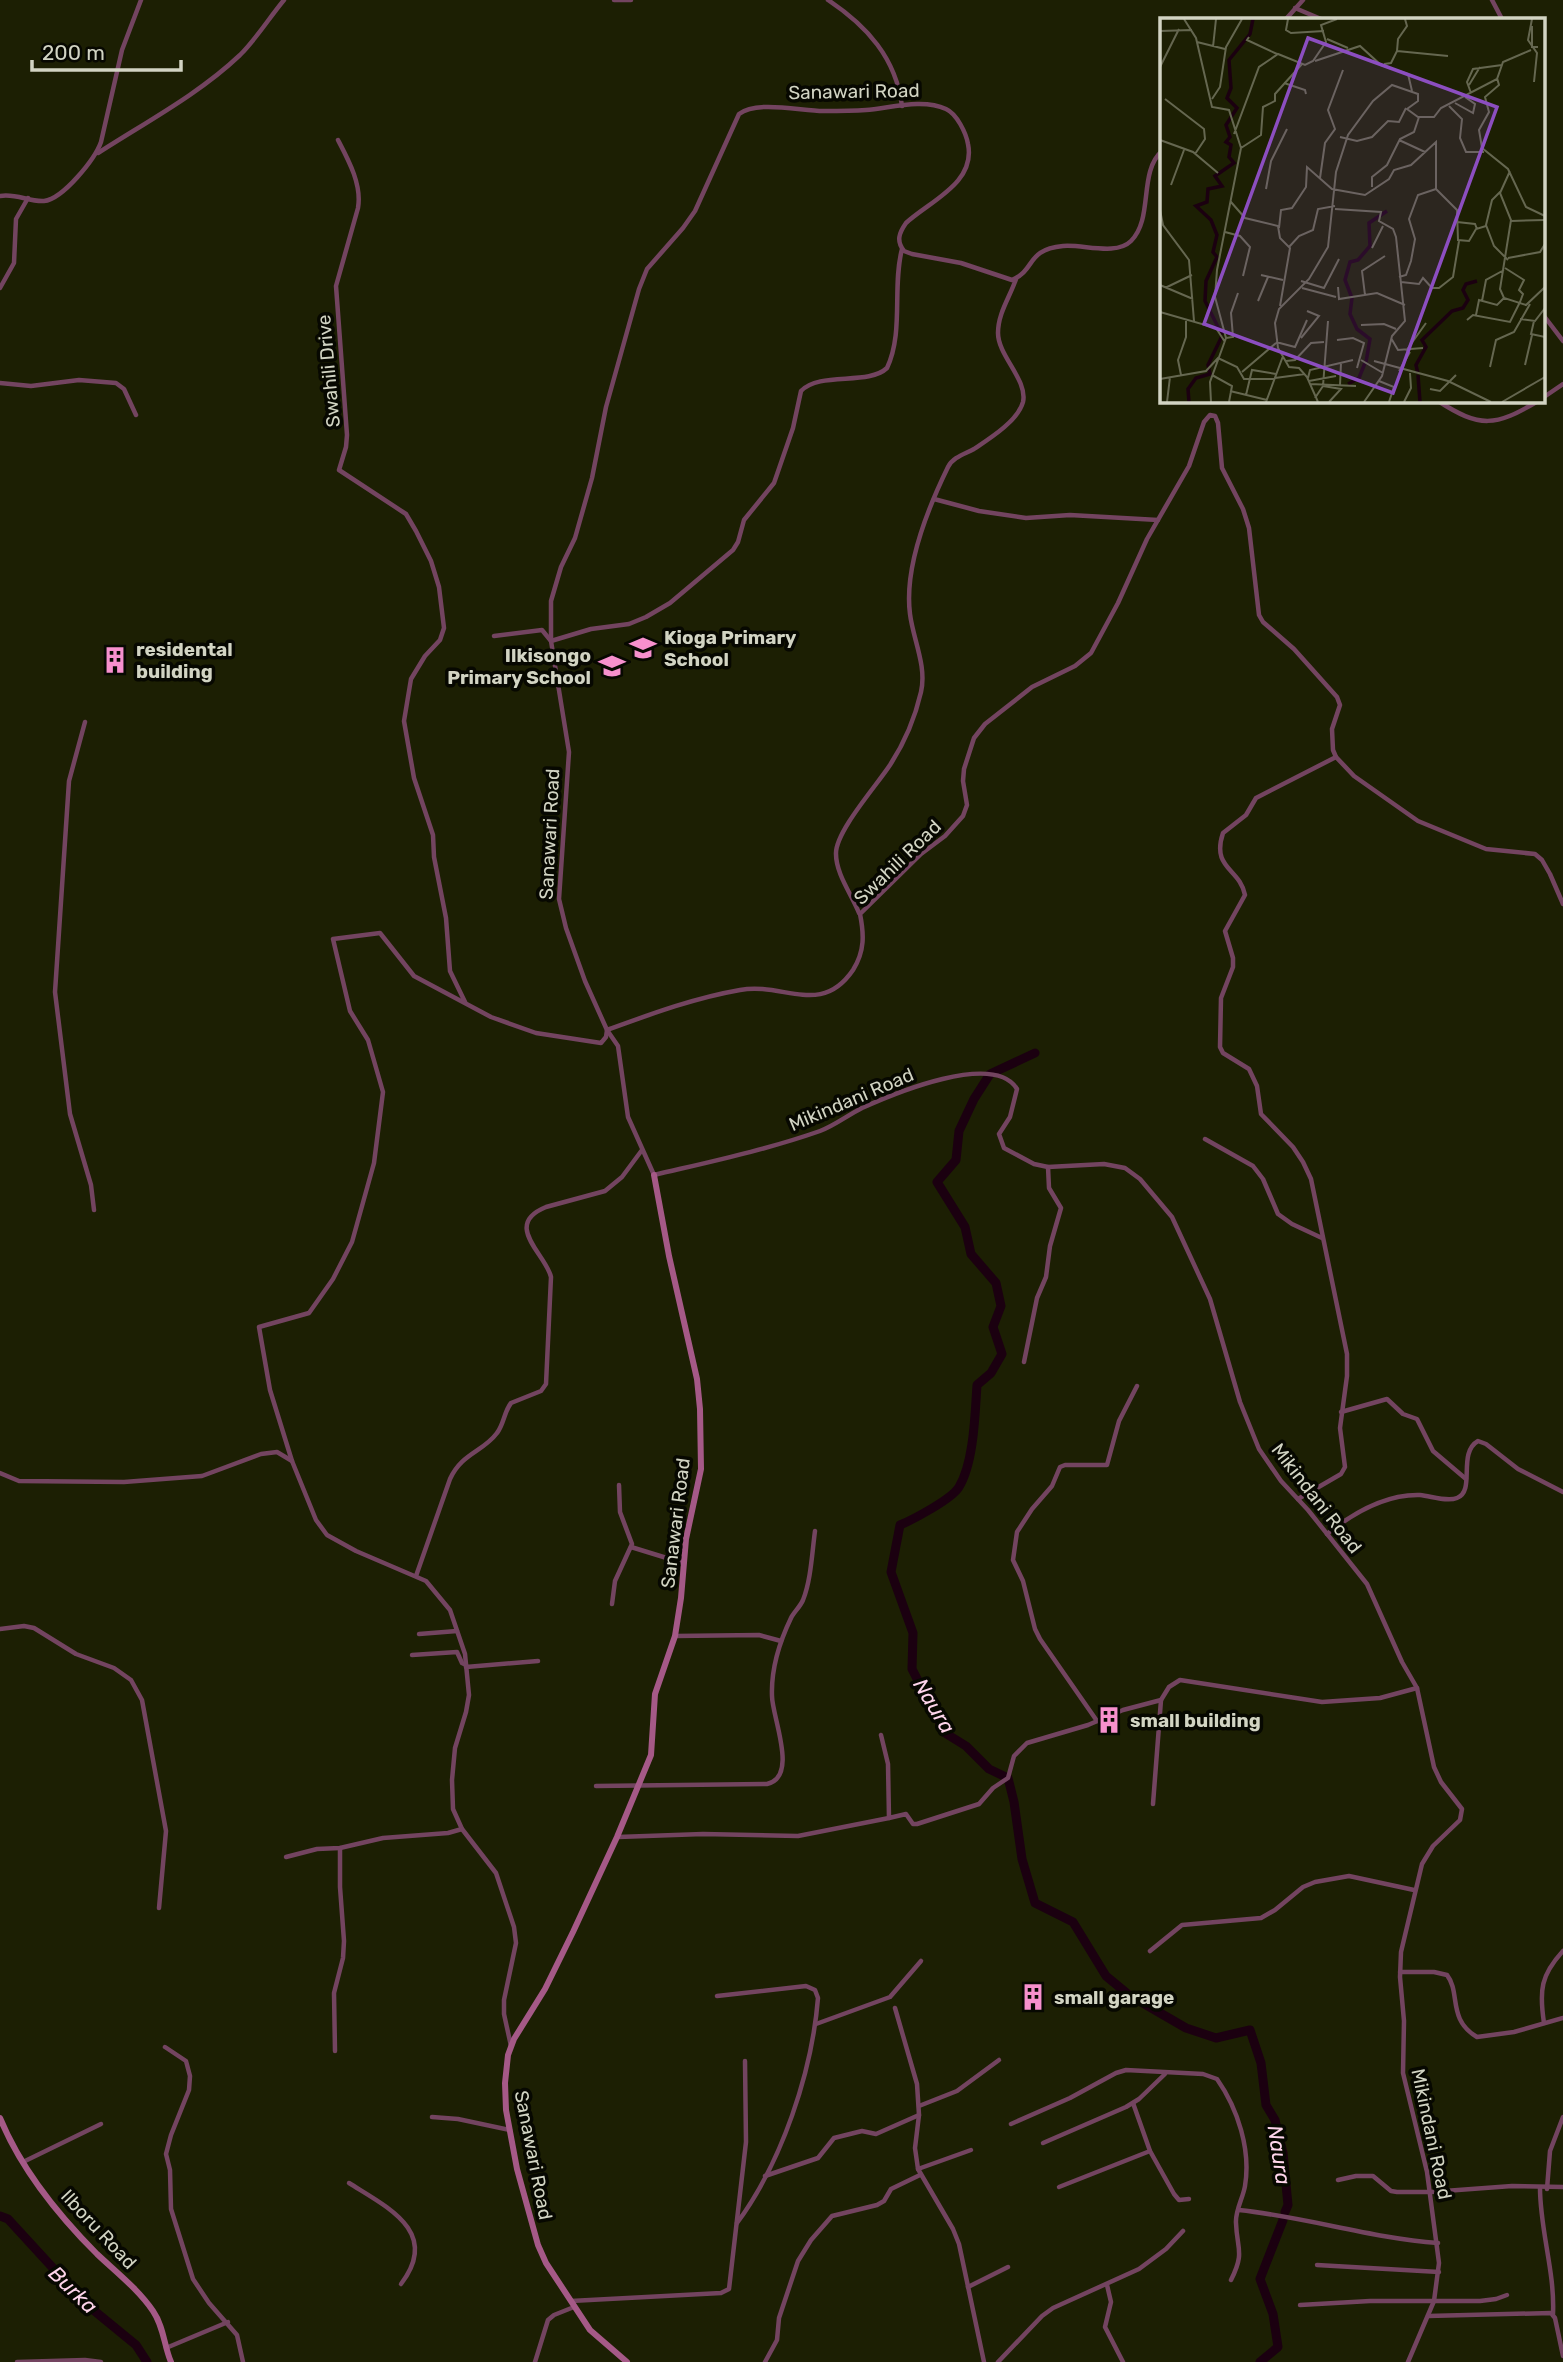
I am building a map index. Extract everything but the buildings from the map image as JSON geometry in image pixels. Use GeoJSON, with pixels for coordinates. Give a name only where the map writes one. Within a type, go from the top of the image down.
{"type":"FeatureCollection","features":[{"type":"Feature","properties":{"kind":"street"},"geometry":{"type":"LineString","coordinates":[[0,196],[16,195],[43,201],[60,195],[94,155],[101,142],[121,50],[141,0]]}},
{"type":"Feature","properties":{"kind":"street"},"geometry":{"type":"LineString","coordinates":[[94,155],[165,110],[231,62],[253,40],[284,0]]}},
{"type":"Feature","properties":{"kind":"street"},"geometry":{"type":"LineString","coordinates":[[614,0],[631,0]]}},
{"type":"Feature","properties":{"kind":"street"},"geometry":{"type":"LineString","coordinates":[[828,0],[849,15],[878,44],[892,68],[902,106]]}},
{"type":"Feature","properties":{"kind":"street"},"geometry":{"type":"LineString","coordinates":[[1287,18],[1303,0]]}},
{"type":"Feature","properties":{"kind":"street"},"geometry":{"type":"LineString","coordinates":[[1492,0],[1501,18]]}},
{"type":"Feature","properties":{"kind":"street"},"geometry":{"type":"LineString","coordinates":[[1295,8],[1319,18]]}},
{"type":"Feature","properties":{"kind":"street","name":"Sanawari Road"},"geometry":{"type":"LineString","coordinates":[[551,641],[591,629],[629,624],[670,603],[733,550],[738,542],[744,520],[774,483],[793,428],[801,391],[809,386],[875,374],[887,368],[895,331],[898,270],[902,249],[899,236],[906,223],[965,174],[969,155],[965,134],[952,114],[936,106],[821,111],[754,107],[743,111],[734,121],[695,211],[648,269],[639,289],[606,407],[592,478],[575,538],[561,567],[551,601],[551,641],[569,752],[559,899],[585,981],[607,1030],[618,1046],[628,1117],[654,1175],[697,1379],[700,1409],[701,1469],[683,1563],[675,1636],[655,1694],[650,1755],[617,1837],[549,1980],[511,2047],[505,2083],[517,2169],[534,2236],[546,2263],[595,2336],[626,2362]]}},
{"type":"Feature","properties":{"kind":"street","name":"Swahili Drive"},"geometry":{"type":"LineString","coordinates":[[338,140],[351,167],[359,197],[336,286],[347,435],[339,470],[405,514],[431,561],[439,587],[444,628],[440,640],[425,656],[411,679],[404,721],[415,784],[433,835],[434,857],[446,918],[450,971],[466,1002]]}},
{"type":"Feature","properties":{"kind":"street"},"geometry":{"type":"LineString","coordinates":[[860,914],[838,865],[835,851],[839,837],[890,765],[915,716],[922,677],[910,614],[910,583],[921,535],[952,461],[1002,428],[1023,402],[1021,387],[1002,350],[998,335],[1003,308],[1017,278],[1034,257],[1044,250],[1066,246],[1116,248],[1130,242],[1138,231],[1154,160],[1160,153]]}},
{"type":"Feature","properties":{"kind":"street"},"geometry":{"type":"LineString","coordinates":[[0,288],[14,262],[16,219],[28,198]]}},
{"type":"Feature","properties":{"kind":"street"},"geometry":{"type":"LineString","coordinates":[[902,249],[912,254],[961,263],[1005,279],[1017,278]]}},
{"type":"Feature","properties":{"kind":"street"},"geometry":{"type":"LineString","coordinates":[[1546,319],[1563,341]]}},
{"type":"Feature","properties":{"kind":"street"},"geometry":{"type":"LineString","coordinates":[[0,383],[31,386],[79,380],[116,383],[124,389],[136,415]]}},
{"type":"Feature","properties":{"kind":"street"},"geometry":{"type":"LineString","coordinates":[[1546,396],[1563,384]]}},
{"type":"Feature","properties":{"kind":"street"},"geometry":{"type":"LineString","coordinates":[[1440,402],[1465,417],[1482,422],[1503,418],[1536,402]]}},
{"type":"Feature","properties":{"kind":"street","name":"Swahili Road"},"geometry":{"type":"LineString","coordinates":[[292,1461],[270,1390],[259,1327],[309,1313],[333,1279],[352,1242],[374,1163],[383,1092],[368,1040],[350,1011],[333,939],[380,933],[414,976],[491,1017],[536,1033],[601,1043],[607,1030],[700,997],[753,988],[801,995],[825,994],[844,981],[855,967],[864,938],[860,914],[920,854],[944,836],[963,816],[967,805],[964,769],[974,738],[985,724],[1032,687],[1076,666],[1091,653],[1158,520],[1189,466],[1204,422],[1213,415],[1218,423],[1222,468],[1243,509],[1249,528],[1259,615],[1338,697],[1340,705],[1331,740],[1336,757]]}},
{"type":"Feature","properties":{"kind":"street"},"geometry":{"type":"LineString","coordinates":[[934,499],[979,511],[1026,518],[1070,515],[1158,520]]}},
{"type":"Feature","properties":{"kind":"street"},"geometry":{"type":"LineString","coordinates":[[494,636],[542,630],[551,641]]}},
{"type":"Feature","properties":{"kind":"street"},"geometry":{"type":"LineString","coordinates":[[85,722],[69,780],[55,992],[68,1106],[91,1185],[94,1210]]}},
{"type":"Feature","properties":{"kind":"street"},"geometry":{"type":"LineString","coordinates":[[1298,1499],[1343,1471],[1345,1467],[1340,1433],[1347,1354],[1313,1187],[1303,1162],[1293,1147],[1264,1118],[1257,1086],[1249,1069],[1223,1053],[1220,1047],[1221,998],[1233,967],[1225,931],[1245,895],[1243,885],[1223,864],[1220,850],[1223,833],[1246,816],[1256,798],[1336,757],[1354,776],[1418,821],[1486,849],[1535,854],[1550,874],[1563,904]]}},
{"type":"Feature","properties":{"kind":"street","name":"Mikindani Road"},"geometry":{"type":"LineString","coordinates":[[654,1175],[767,1148],[822,1130],[860,1109],[925,1083],[985,1073],[1007,1077],[1017,1089],[1010,1117],[999,1134],[1004,1148],[1034,1164],[1048,1167],[1078,1163],[1125,1168],[1140,1179],[1172,1217],[1210,1299],[1236,1391],[1259,1449],[1281,1481],[1367,1584],[1397,1652],[1417,1688],[1434,1767],[1441,1782],[1461,1808],[1460,1821],[1425,1856],[1414,1889],[1401,1952],[1403,2073],[1431,2192],[1439,2272],[1434,2301],[1408,2362]]}},
{"type":"Feature","properties":{"kind":"street"},"geometry":{"type":"LineString","coordinates":[[1205,1139],[1253,1166],[1263,1179],[1278,1214],[1292,1224],[1323,1238]]}},
{"type":"Feature","properties":{"kind":"street"},"geometry":{"type":"LineString","coordinates":[[415,1576],[457,1466],[467,1455],[497,1433],[511,1403],[541,1391],[546,1384],[551,1278],[547,1266],[529,1243],[527,1231],[530,1220],[546,1207],[605,1191],[622,1177],[642,1150]]}},
{"type":"Feature","properties":{"kind":"street"},"geometry":{"type":"LineString","coordinates":[[1024,1362],[1037,1297],[1048,1271],[1050,1246],[1061,1208],[1049,1188],[1048,1167]]}},
{"type":"Feature","properties":{"kind":"street"},"geometry":{"type":"LineString","coordinates":[[1097,1721],[1035,1629],[1023,1581],[1013,1556],[1017,1532],[1052,1486],[1060,1467],[1107,1465],[1119,1421],[1137,1386]]}},
{"type":"Feature","properties":{"kind":"street"},"geometry":{"type":"LineString","coordinates":[[1341,1412],[1387,1399],[1403,1414],[1416,1419],[1433,1451],[1466,1479]]}},
{"type":"Feature","properties":{"kind":"street"},"geometry":{"type":"LineString","coordinates":[[1327,1534],[1351,1516],[1389,1499],[1417,1495],[1456,1499],[1466,1488],[1469,1454],[1473,1444],[1478,1441],[1486,1444],[1518,1469],[1563,1492]]}},
{"type":"Feature","properties":{"kind":"street"},"geometry":{"type":"LineString","coordinates":[[0,1473],[19,1481],[124,1482],[202,1476],[261,1454],[277,1452],[292,1461],[316,1520],[327,1535],[356,1551],[426,1581],[450,1610],[465,1654],[468,1695],[466,1712],[455,1748],[453,1809],[462,1829],[496,1873],[514,1927],[516,1943],[504,2000],[511,2047]]}},
{"type":"Feature","properties":{"kind":"street"},"geometry":{"type":"LineString","coordinates":[[612,1604],[616,1578],[632,1547],[620,1512],[619,1485]]}},
{"type":"Feature","properties":{"kind":"street"},"geometry":{"type":"LineString","coordinates":[[596,1786],[637,1788],[767,1784],[778,1778],[781,1773],[782,1741],[772,1698],[776,1658],[781,1641],[804,1597],[815,1531]]}},
{"type":"Feature","properties":{"kind":"street"},"geometry":{"type":"LineString","coordinates":[[632,1547],[683,1563]]}},
{"type":"Feature","properties":{"kind":"street"},"geometry":{"type":"LineString","coordinates":[[0,1629],[18,1626],[34,1629],[76,1654],[114,1668],[126,1675],[136,1686],[142,1700],[166,1831],[159,1908]]}},
{"type":"Feature","properties":{"kind":"street"},"geometry":{"type":"LineString","coordinates":[[419,1634],[457,1631]]}},
{"type":"Feature","properties":{"kind":"street"},"geometry":{"type":"LineString","coordinates":[[675,1636],[759,1635],[781,1641]]}},
{"type":"Feature","properties":{"kind":"street"},"geometry":{"type":"LineString","coordinates":[[412,1655],[457,1653],[466,1666],[538,1661]]}},
{"type":"Feature","properties":{"kind":"street"},"geometry":{"type":"LineString","coordinates":[[1153,1804],[1161,1700],[1169,1687],[1180,1680],[1322,1702],[1380,1698],[1417,1688]]}},
{"type":"Feature","properties":{"kind":"street"},"geometry":{"type":"LineString","coordinates":[[617,1837],[798,1836],[906,1814],[913,1824],[917,1824],[979,1804],[993,1788],[1008,1777],[1014,1756],[1027,1743],[1161,1700]]}},
{"type":"Feature","properties":{"kind":"street"},"geometry":{"type":"LineString","coordinates":[[881,1735],[888,1764],[889,1818]]}},
{"type":"Feature","properties":{"kind":"street"},"geometry":{"type":"LineString","coordinates":[[286,1857],[383,1838],[448,1833],[462,1829]]}},
{"type":"Feature","properties":{"kind":"street"},"geometry":{"type":"LineString","coordinates":[[335,2051],[334,1993],[344,1941],[340,1848]]}},
{"type":"Feature","properties":{"kind":"street"},"geometry":{"type":"LineString","coordinates":[[1150,1951],[1182,1925],[1261,1918],[1303,1887],[1315,1882],[1349,1876],[1414,1889]]}},
{"type":"Feature","properties":{"kind":"street"},"geometry":{"type":"LineString","coordinates":[[1544,2023],[1541,2004],[1544,1979],[1551,1964],[1563,1951]]}},
{"type":"Feature","properties":{"kind":"street"},"geometry":{"type":"LineString","coordinates":[[815,2025],[890,1997],[921,1961]]}},
{"type":"Feature","properties":{"kind":"street"},"geometry":{"type":"LineString","coordinates":[[1400,1972],[1434,1972],[1447,1975],[1452,1983],[1459,2015],[1477,2037],[1514,2032],[1563,2018]]}},
{"type":"Feature","properties":{"kind":"street"},"geometry":{"type":"LineString","coordinates":[[717,1996],[791,1987],[811,1988],[818,1998],[808,2061],[779,2145],[752,2201],[736,2223]]}},
{"type":"Feature","properties":{"kind":"street"},"geometry":{"type":"LineString","coordinates":[[895,2008],[915,2074],[919,2106],[915,2148],[919,2172],[956,2236],[984,2362]]}},
{"type":"Feature","properties":{"kind":"street"},"geometry":{"type":"LineString","coordinates":[[165,2048],[186,2061],[190,2076],[190,2090],[169,2140],[166,2154],[170,2170],[169,2203],[193,2279],[209,2303],[237,2335],[243,2362]]}},
{"type":"Feature","properties":{"kind":"street"},"geometry":{"type":"LineString","coordinates":[[919,2106],[957,2091],[999,2060]]}},
{"type":"Feature","properties":{"kind":"street"},"geometry":{"type":"LineString","coordinates":[[535,2362],[548,2320],[572,2304],[726,2291],[731,2286],[746,2141],[745,2061]]}},
{"type":"Feature","properties":{"kind":"street"},"geometry":{"type":"LineString","coordinates":[[1011,2124],[1082,2092],[1116,2073],[1133,2070],[1212,2076],[1222,2087],[1239,2123],[1245,2153],[1245,2186],[1236,2220],[1240,2262],[1231,2280]]}},
{"type":"Feature","properties":{"kind":"street"},"geometry":{"type":"LineString","coordinates":[[1043,2143],[1133,2103],[1166,2074]]}},
{"type":"Feature","properties":{"kind":"street"},"geometry":{"type":"LineString","coordinates":[[1133,2103],[1150,2151],[1178,2200],[1189,2199]]}},
{"type":"Feature","properties":{"kind":"street"},"geometry":{"type":"LineString","coordinates":[[764,2176],[818,2158],[834,2138],[862,2131],[876,2134],[919,2115]]}},
{"type":"Feature","properties":{"kind":"street"},"geometry":{"type":"LineString","coordinates":[[432,2117],[458,2119],[510,2130]]}},
{"type":"Feature","properties":{"kind":"street"},"geometry":{"type":"LineString","coordinates":[[1547,2189],[1550,2151],[1563,2117]]}},
{"type":"Feature","properties":{"kind":"street","name":"Ilboru Road"},"geometry":{"type":"LineString","coordinates":[[0,2118],[22,2162],[47,2197],[79,2235],[147,2303],[161,2326],[171,2362]]}},
{"type":"Feature","properties":{"kind":"street"},"geometry":{"type":"LineString","coordinates":[[22,2162],[101,2124]]}},
{"type":"Feature","properties":{"kind":"street"},"geometry":{"type":"LineString","coordinates":[[765,2362],[777,2340],[779,2318],[796,2268],[811,2239],[832,2216],[884,2202],[894,2188],[919,2172],[971,2150]]}},
{"type":"Feature","properties":{"kind":"street"},"geometry":{"type":"LineString","coordinates":[[1059,2187],[1150,2151]]}},
{"type":"Feature","properties":{"kind":"street"},"geometry":{"type":"LineString","coordinates":[[1338,2180],[1366,2175],[1378,2178],[1391,2191],[1397,2192],[1512,2186],[1547,2189],[1563,2187]]}},
{"type":"Feature","properties":{"kind":"street"},"geometry":{"type":"LineString","coordinates":[[349,2183],[397,2212],[410,2231],[414,2245],[413,2260],[410,2273],[401,2284]]}},
{"type":"Feature","properties":{"kind":"street"},"geometry":{"type":"LineString","coordinates":[[1540,2188],[1539,2210],[1552,2290],[1553,2315],[1563,2356]]}},
{"type":"Feature","properties":{"kind":"street"},"geometry":{"type":"LineString","coordinates":[[1239,2210],[1438,2243]]}},
{"type":"Feature","properties":{"kind":"street"},"geometry":{"type":"LineString","coordinates":[[998,2362],[1053,2308],[1107,2285],[1154,2259],[1183,2231]]}},
{"type":"Feature","properties":{"kind":"street"},"geometry":{"type":"LineString","coordinates":[[1317,2265],[1439,2272]]}},
{"type":"Feature","properties":{"kind":"street"},"geometry":{"type":"LineString","coordinates":[[968,2287],[1009,2267]]}},
{"type":"Feature","properties":{"kind":"street"},"geometry":{"type":"LineString","coordinates":[[1107,2285],[1111,2300],[1105,2327],[1123,2362]]}},
{"type":"Feature","properties":{"kind":"street"},"geometry":{"type":"LineString","coordinates":[[1300,2305],[1370,2301],[1489,2300],[1507,2295]]}},
{"type":"Feature","properties":{"kind":"street"},"geometry":{"type":"LineString","coordinates":[[1428,2316],[1541,2311],[1553,2315]]}},
{"type":"Feature","properties":{"kind":"street"},"geometry":{"type":"LineString","coordinates":[[166,2348],[228,2322]]}},
{"type":"Feature","properties":{"kind":"street"},"geometry":{"type":"LineString","coordinates":[[18,2362],[101,2362]]}},
{"type":"Feature","properties":{"kind":"waterway","name":"Naura"},"geometry":{"type":"LineString","coordinates":[[1035,1053],[990,1074],[974,1099],[959,1131],[956,1160],[937,1182],[965,1227],[971,1254],[996,1283],[1001,1306],[993,1327],[1002,1354],[991,1373],[977,1385],[971,1451],[959,1487],[941,1503],[900,1525],[891,1572],[913,1633],[912,1669],[945,1733],[966,1746],[989,1769],[1008,1778],[1022,1859],[1035,1903],[1073,1922],[1106,1976],[1129,1995],[1186,2028],[1216,2038],[1250,2030],[1261,2063],[1266,2105],[1275,2120],[1283,2153],[1288,2205],[1285,2212]]}},
{"type":"Feature","properties":{"kind":"waterway","name":"Burka"},"geometry":{"type":"LineString","coordinates":[[0,2216],[8,2219],[86,2304],[136,2345],[147,2362]]}},
{"type":"Feature","properties":{"kind":"waterway","name":"Naura"},"geometry":{"type":"LineString","coordinates":[[1260,2362],[1278,2347],[1273,2314],[1260,2279],[1283,2220]]}},
{"type":"Feature","properties":{"kind":"place","name":"Kioga Primary School"},"geometry":{"type":"Point","coordinates":[643,648]}},
{"type":"Feature","properties":{"kind":"place","name":"residental building"},"geometry":{"type":"Point","coordinates":[115,660]}},
{"type":"Feature","properties":{"kind":"place","name":"Ilkisongo Primary School"},"geometry":{"type":"Point","coordinates":[612,666]}},
{"type":"Feature","properties":{"kind":"place","name":"small building"},"geometry":{"type":"Point","coordinates":[1109,1720]}},
{"type":"Feature","properties":{"kind":"place","name":"small garage"},"geometry":{"type":"Point","coordinates":[1033,1997]}}]}
